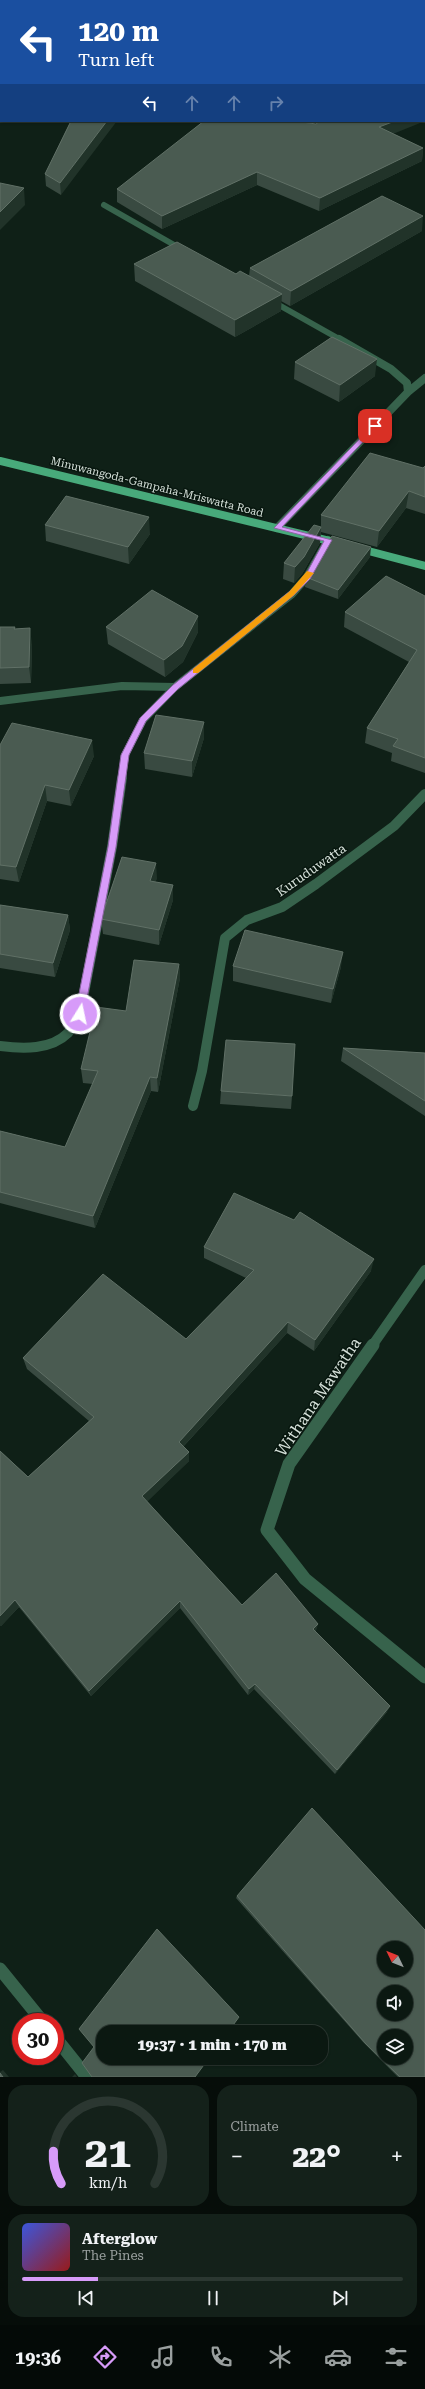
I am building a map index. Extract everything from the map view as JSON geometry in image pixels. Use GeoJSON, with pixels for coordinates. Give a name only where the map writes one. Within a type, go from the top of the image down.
{"type":"FeatureCollection","features":[{"type":"Feature","properties":{"kind":"main road","name":"Minuwangoda-Gampaha-Mriswatta Road"},"geometry":{"type":"LineString","coordinates":[[0,461],[328,540],[425,566]]}},
{"type":"Feature","properties":{"kind":"street"},"geometry":{"type":"LineString","coordinates":[[104,205],[193,256]]}},
{"type":"Feature","properties":{"kind":"street"},"geometry":{"type":"LineString","coordinates":[[261,295],[391,369],[407,383],[408,392]]}},
{"type":"Feature","properties":{"kind":"street"},"geometry":{"type":"LineString","coordinates":[[277,528],[408,392],[425,378]]}},
{"type":"Feature","properties":{"kind":"street"},"geometry":{"type":"LineString","coordinates":[[0,1046],[12,1048],[47,1046],[68,1033],[80,1014],[112,847],[125,755],[143,720],[175,687],[292,594],[307,577],[328,540]]}},
{"type":"Feature","properties":{"kind":"street"},"geometry":{"type":"LineString","coordinates":[[0,702],[122,686],[175,687]]}},
{"type":"Feature","properties":{"kind":"street","name":"Kuruduwatta"},"geometry":{"type":"LineString","coordinates":[[193,1106],[202,1071],[218,970],[225,938],[247,920],[282,907],[316,884],[394,826],[425,794]]}},
{"type":"Feature","properties":{"kind":"street","name":"Withana Mawatha"},"geometry":{"type":"LineString","coordinates":[[425,1270],[289,1464],[267,1530],[305,1579],[425,1677]]}},
{"type":"Feature","properties":{"kind":"street"},"geometry":{"type":"LineString","coordinates":[[0,1969],[36,2013]]}},
{"type":"Feature","properties":{"kind":"street"},"geometry":{"type":"LineString","coordinates":[[64,2048],[87,2077]]}},
{"type":"Feature","properties":{"kind":"building"},"geometry":{"type":"Polygon","coordinates":[[[71,122],[106,122],[60,183],[45,174],[71,122]]]}},
{"type":"Feature","properties":{"kind":"building"},"geometry":{"type":"Polygon","coordinates":[[[203,122],[302,122],[316,124],[319,122],[392,122],[379,127],[423,148],[320,198],[257,172],[162,216],[117,189],[203,122]]]}},
{"type":"Feature","properties":{"kind":"building"},"geometry":{"type":"Polygon","coordinates":[[[0,183],[24,188],[0,212],[0,183]]]}},
{"type":"Feature","properties":{"kind":"building"},"geometry":{"type":"Polygon","coordinates":[[[382,196],[423,216],[291,291],[250,268],[382,196]]]}},
{"type":"Feature","properties":{"kind":"building"},"geometry":{"type":"Polygon","coordinates":[[[177,242],[236,274],[240,271],[282,294],[235,320],[134,264],[177,242]]]}},
{"type":"Feature","properties":{"kind":"building"},"geometry":{"type":"Polygon","coordinates":[[[332,337],[377,359],[340,385],[295,362],[332,337]]]}},
{"type":"Feature","properties":{"kind":"building"},"geometry":{"type":"Polygon","coordinates":[[[370,453],[423,468],[425,466],[425,497],[409,491],[379,531],[321,515],[370,453]]]}},
{"type":"Feature","properties":{"kind":"building"},"geometry":{"type":"Polygon","coordinates":[[[66,496],[149,517],[128,547],[45,525],[66,496]]]}},
{"type":"Feature","properties":{"kind":"building"},"geometry":{"type":"Polygon","coordinates":[[[314,525],[321,527],[304,557],[295,567],[284,563],[314,525]]]}},
{"type":"Feature","properties":{"kind":"building"},"geometry":{"type":"Polygon","coordinates":[[[332,536],[371,547],[338,590],[306,577],[332,536]]]}},
{"type":"Feature","properties":{"kind":"building"},"geometry":{"type":"Polygon","coordinates":[[[386,576],[425,596],[425,758],[393,746],[398,739],[367,728],[417,650],[345,612],[386,576]]]}},
{"type":"Feature","properties":{"kind":"building"},"geometry":{"type":"Polygon","coordinates":[[[152,590],[198,616],[182,646],[164,660],[106,627],[152,590]]]}},
{"type":"Feature","properties":{"kind":"building"},"geometry":{"type":"Polygon","coordinates":[[[0,627],[15,627],[14,629],[30,628],[29,667],[0,668],[0,627]]]}},
{"type":"Feature","properties":{"kind":"building"},"geometry":{"type":"Polygon","coordinates":[[[156,715],[204,722],[192,761],[144,753],[156,715]]]}},
{"type":"Feature","properties":{"kind":"building"},"geometry":{"type":"Polygon","coordinates":[[[12,723],[92,740],[69,790],[45,785],[16,867],[0,865],[0,745],[12,723]]]}},
{"type":"Feature","properties":{"kind":"building"},"geometry":{"type":"Polygon","coordinates":[[[122,857],[156,863],[150,881],[173,885],[159,930],[101,919],[122,857]]]}},
{"type":"Feature","properties":{"kind":"building"},"geometry":{"type":"Polygon","coordinates":[[[0,905],[68,915],[53,963],[0,954],[0,905]]]}},
{"type":"Feature","properties":{"kind":"building"},"geometry":{"type":"Polygon","coordinates":[[[245,930],[343,952],[333,989],[233,966],[245,930]]]}},
{"type":"Feature","properties":{"kind":"building"},"geometry":{"type":"Polygon","coordinates":[[[134,960],[179,964],[157,1078],[150,1077],[93,1216],[0,1192],[0,1131],[65,1147],[98,1071],[81,1069],[96,1007],[126,1011],[134,960]]]}},
{"type":"Feature","properties":{"kind":"building"},"geometry":{"type":"Polygon","coordinates":[[[226,1040],[295,1044],[292,1096],[221,1091],[226,1040]]]}},
{"type":"Feature","properties":{"kind":"building"},"geometry":{"type":"Polygon","coordinates":[[[343,1048],[425,1053],[425,1101],[343,1048]]]}},
{"type":"Feature","properties":{"kind":"building"},"geometry":{"type":"Polygon","coordinates":[[[234,1193],[294,1220],[300,1212],[374,1259],[315,1340],[288,1322],[179,1442],[189,1452],[142,1496],[242,1605],[276,1573],[318,1624],[313,1629],[390,1706],[337,1770],[255,1684],[249,1689],[180,1601],[89,1691],[15,1600],[0,1616],[0,1451],[28,1477],[94,1417],[23,1358],[103,1274],[186,1339],[254,1270],[204,1247],[234,1193]]]}},
{"type":"Feature","properties":{"kind":"building"},"geometry":{"type":"Polygon","coordinates":[[[312,1808],[425,1930],[425,2077],[400,2077],[388,2065],[413,2065],[413,2029],[377,2029],[377,2055],[237,1896],[312,1808]]]}},
{"type":"Feature","properties":{"kind":"building"},"geometry":{"type":"Polygon","coordinates":[[[157,1929],[239,2017],[233,2025],[96,2025],[96,2065],[204,2065],[195,2077],[92,2077],[82,2063],[94,2047],[79,2029],[157,1929]]]}},
{"type":"Feature","properties":{"kind":"slow traffic"},"geometry":{"type":"LineString","coordinates":[[195,671],[292,594],[310,573]]}},
{"type":"Feature","properties":{"kind":"route"},"geometry":{"type":"LineString","coordinates":[[80,1014],[112,847],[125,755],[143,720],[175,687],[292,594],[307,577],[328,540],[277,528],[375,426]]}}]}
